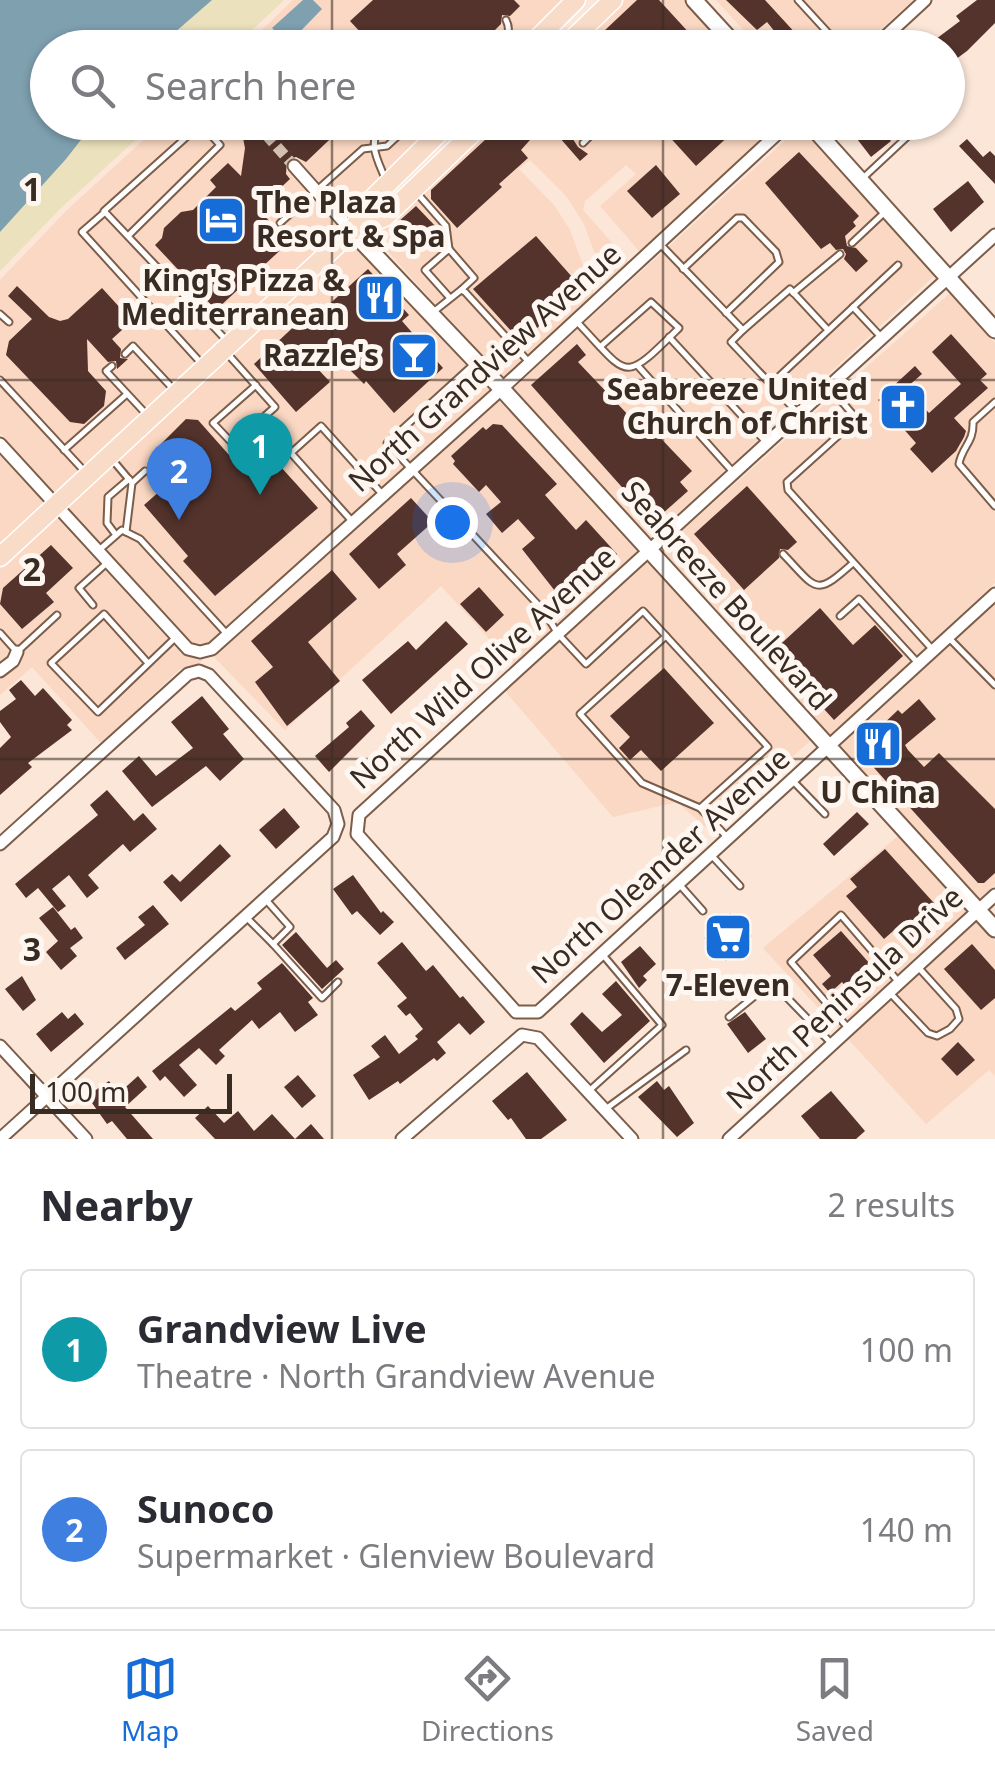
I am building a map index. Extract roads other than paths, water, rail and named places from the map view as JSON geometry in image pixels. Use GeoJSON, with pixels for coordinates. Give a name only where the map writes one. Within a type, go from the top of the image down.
{"type":"FeatureCollection","features":[{"type":"Feature","properties":{"kind":"main road"},"geometry":{"type":"LineString","coordinates":[[546,30],[576,0]]}},
{"type":"Feature","properties":{"kind":"main road"},"geometry":{"type":"LineString","coordinates":[[581,30],[612,0]]}},
{"type":"Feature","properties":{"kind":"main road"},"geometry":{"type":"LineString","coordinates":[[694,0],[722,30]]}},
{"type":"Feature","properties":{"kind":"main road"},"geometry":{"type":"LineString","coordinates":[[0,557],[352,231],[370,200],[432,140]]}},
{"type":"Feature","properties":{"kind":"main road"},"geometry":{"type":"LineString","coordinates":[[352,231],[385,217],[465,140]]}},
{"type":"Feature","properties":{"kind":"main road"},"geometry":{"type":"LineString","coordinates":[[824,140],[995,330]]}},
{"type":"Feature","properties":{"kind":"main road","name":"Seabreeze Boulevard"},"geometry":{"type":"LineString","coordinates":[[352,231],[502,389],[995,929]]}},
{"type":"Feature","properties":{"kind":"street"},"geometry":{"type":"LineString","coordinates":[[892,30],[924,0]]}},
{"type":"Feature","properties":{"kind":"street","name":"North Grandview Avenue"},"geometry":{"type":"LineString","coordinates":[[176,637],[188,649],[212,650],[771,140]]}},
{"type":"Feature","properties":{"kind":"street","name":"Seabreeze Boulevard"},"geometry":{"type":"LineString","coordinates":[[294,166],[352,231]]}},
{"type":"Feature","properties":{"kind":"street","name":"North Wild Olive Avenue"},"geometry":{"type":"LineString","coordinates":[[538,1012],[516,1012],[359,838],[359,815],[995,236]]}},
{"type":"Feature","properties":{"kind":"street"},"geometry":{"type":"LineString","coordinates":[[0,444],[176,637]]}},
{"type":"Feature","properties":{"kind":"street","name":"North Oleander Avenue"},"geometry":{"type":"LineString","coordinates":[[538,1012],[995,594]]}},
{"type":"Feature","properties":{"kind":"street"},"geometry":{"type":"LineString","coordinates":[[0,671],[13,661],[16,652]]}},
{"type":"Feature","properties":{"kind":"street"},"geometry":{"type":"LineString","coordinates":[[0,844],[188,674],[199,671],[208,675],[334,810],[338,824],[333,837],[0,1139]]}},
{"type":"Feature","properties":{"kind":"street","name":"North Peninsula Drive"},"geometry":{"type":"LineString","coordinates":[[730,1139],[995,894]]}},
{"type":"Feature","properties":{"kind":"street"},"geometry":{"type":"LineString","coordinates":[[402,1139],[518,1036],[538,1038],[632,1139]]}},
{"type":"Feature","properties":{"kind":"street"},"geometry":{"type":"LineString","coordinates":[[0,1046],[86,1139]]}},
{"type":"Feature","properties":{"kind":"lane"},"geometry":{"type":"LineString","coordinates":[[798,0],[826,30]]}},
{"type":"Feature","properties":{"kind":"lane"},"geometry":{"type":"LineString","coordinates":[[506,20],[508,30]]}},
{"type":"Feature","properties":{"kind":"lane"},"geometry":{"type":"LineString","coordinates":[[184,140],[82,232],[204,368]]}},
{"type":"Feature","properties":{"kind":"lane"},"geometry":{"type":"LineString","coordinates":[[128,236],[220,145],[215,140]]}},
{"type":"Feature","properties":{"kind":"lane"},"geometry":{"type":"LineString","coordinates":[[374,140],[373,148],[387,184]]}},
{"type":"Feature","properties":{"kind":"lane"},"geometry":{"type":"LineString","coordinates":[[280,223],[363,149],[387,146],[394,140]]}},
{"type":"Feature","properties":{"kind":"lane"},"geometry":{"type":"LineString","coordinates":[[861,180],[904,140]]}},
{"type":"Feature","properties":{"kind":"lane"},"geometry":{"type":"LineString","coordinates":[[414,189],[446,226],[449,249],[474,278],[431,314]]}},
{"type":"Feature","properties":{"kind":"lane"},"geometry":{"type":"LineString","coordinates":[[852,243],[888,209]]}},
{"type":"Feature","properties":{"kind":"lane"},"geometry":{"type":"LineString","coordinates":[[105,212],[207,320],[274,406],[233,444],[214,423],[256,385]]}},
{"type":"Feature","properties":{"kind":"lane"},"geometry":{"type":"LineString","coordinates":[[683,269],[737,218],[744,218],[776,252],[779,262],[726,313]]}},
{"type":"Feature","properties":{"kind":"lane"},"geometry":{"type":"LineString","coordinates":[[660,244],[743,330]]}},
{"type":"Feature","properties":{"kind":"lane"},"geometry":{"type":"LineString","coordinates":[[449,249],[425,270],[450,298]]}},
{"type":"Feature","properties":{"kind":"lane"},"geometry":{"type":"LineString","coordinates":[[793,293],[840,254]]}},
{"type":"Feature","properties":{"kind":"lane"},"geometry":{"type":"LineString","coordinates":[[771,384],[898,265]]}},
{"type":"Feature","properties":{"kind":"lane"},"geometry":{"type":"LineString","coordinates":[[799,414],[731,342],[790,289],[828,330]]}},
{"type":"Feature","properties":{"kind":"lane"},"geometry":{"type":"LineString","coordinates":[[460,290],[530,363]]}},
{"type":"Feature","properties":{"kind":"lane"},"geometry":{"type":"LineString","coordinates":[[576,321],[621,368],[638,366],[680,328],[651,302],[600,346]]}},
{"type":"Feature","properties":{"kind":"lane"},"geometry":{"type":"LineString","coordinates":[[853,307],[882,338]]}},
{"type":"Feature","properties":{"kind":"lane"},"geometry":{"type":"LineString","coordinates":[[0,314],[9,322]]}},
{"type":"Feature","properties":{"kind":"lane"},"geometry":{"type":"LineString","coordinates":[[670,338],[766,443]]}},
{"type":"Feature","properties":{"kind":"lane"},"geometry":{"type":"LineString","coordinates":[[125,354],[133,346],[177,393]]}},
{"type":"Feature","properties":{"kind":"lane"},"geometry":{"type":"LineString","coordinates":[[476,362],[388,443],[544,611],[558,634],[586,664],[643,611],[768,747],[700,808]]}},
{"type":"Feature","properties":{"kind":"lane"},"geometry":{"type":"LineString","coordinates":[[112,366],[106,371],[150,418]]}},
{"type":"Feature","properties":{"kind":"lane"},"geometry":{"type":"LineString","coordinates":[[638,366],[734,473]]}},
{"type":"Feature","properties":{"kind":"lane"},"geometry":{"type":"LineString","coordinates":[[0,380],[88,476]]}},
{"type":"Feature","properties":{"kind":"lane"},"geometry":{"type":"LineString","coordinates":[[829,387],[854,417],[787,482],[788,490],[934,651]]}},
{"type":"Feature","properties":{"kind":"lane"},"geometry":{"type":"LineString","coordinates":[[64,450],[128,394]]}},
{"type":"Feature","properties":{"kind":"lane"},"geometry":{"type":"LineString","coordinates":[[995,402],[973,422],[974,436],[959,464],[995,506]]}},
{"type":"Feature","properties":{"kind":"lane"},"geometry":{"type":"LineString","coordinates":[[353,522],[291,453],[321,426],[383,496]]}},
{"type":"Feature","properties":{"kind":"lane"},"geometry":{"type":"LineString","coordinates":[[109,456],[131,481],[126,532]]}},
{"type":"Feature","properties":{"kind":"lane"},"geometry":{"type":"LineString","coordinates":[[116,535],[106,523],[108,498],[145,471]]}},
{"type":"Feature","properties":{"kind":"lane"},"geometry":{"type":"LineString","coordinates":[[98,551],[122,530],[140,539],[228,635]]}},
{"type":"Feature","properties":{"kind":"lane"},"geometry":{"type":"LineString","coordinates":[[784,554],[814,585],[822,587],[854,563]]}},
{"type":"Feature","properties":{"kind":"lane"},"geometry":{"type":"LineString","coordinates":[[93,604],[79,588],[108,562]]}},
{"type":"Feature","properties":{"kind":"lane"},"geometry":{"type":"LineString","coordinates":[[840,616],[859,600],[919,664]]}},
{"type":"Feature","properties":{"kind":"lane"},"geometry":{"type":"LineString","coordinates":[[148,662],[104,614],[52,663],[98,712],[176,637]]}},
{"type":"Feature","properties":{"kind":"lane"},"geometry":{"type":"LineString","coordinates":[[0,634],[16,652],[57,615]]}},
{"type":"Feature","properties":{"kind":"lane"},"geometry":{"type":"LineString","coordinates":[[666,636],[580,714],[642,783],[700,808],[728,838]]}},
{"type":"Feature","properties":{"kind":"lane"},"geometry":{"type":"LineString","coordinates":[[948,637],[995,685]]}},
{"type":"Feature","properties":{"kind":"lane"},"geometry":{"type":"LineString","coordinates":[[792,780],[824,814]]}},
{"type":"Feature","properties":{"kind":"lane"},"geometry":{"type":"LineString","coordinates":[[711,854],[740,886]]}},
{"type":"Feature","properties":{"kind":"lane"},"geometry":{"type":"LineString","coordinates":[[679,884],[702,911]]}},
{"type":"Feature","properties":{"kind":"lane"},"geometry":{"type":"LineString","coordinates":[[265,900],[290,928],[272,944]]}},
{"type":"Feature","properties":{"kind":"lane"},"geometry":{"type":"LineString","coordinates":[[246,916],[322,998],[338,982]]}},
{"type":"Feature","properties":{"kind":"lane"},"geometry":{"type":"LineString","coordinates":[[849,1029],[791,962],[816,938],[841,916],[899,982]]}},
{"type":"Feature","properties":{"kind":"lane"},"geometry":{"type":"LineString","coordinates":[[588,1092],[662,1025],[602,954]]}},
{"type":"Feature","properties":{"kind":"lane"},"geometry":{"type":"LineString","coordinates":[[889,992],[928,1033],[937,1036],[950,1030],[959,1019],[956,1009],[917,966]]}},
{"type":"Feature","properties":{"kind":"lane"},"geometry":{"type":"LineString","coordinates":[[729,1017],[772,982],[832,1044]]}},
{"type":"Feature","properties":{"kind":"lane"},"geometry":{"type":"LineString","coordinates":[[604,1109],[686,1050]]}},
{"type":"Feature","properties":{"kind":"water"},"geometry":{"type":"Polygon","coordinates":[[[0,0],[212,0],[178,30],[30,30],[30,140],[81,140],[0,232],[0,0]]]}},
{"type":"Feature","properties":{"kind":"water"},"geometry":{"type":"Polygon","coordinates":[[[303,0],[313,0],[322,9],[302,30],[272,28],[303,0]]]}},
{"type":"Feature","properties":{"kind":"tunnel"},"geometry":{"type":"LineString","coordinates":[[271,140],[294,166]]}},
{"type":"Feature","properties":{"kind":"place","name":"The Plaza Resort & Spa"},"geometry":{"type":"Point","coordinates":[221,220]}},
{"type":"Feature","properties":{"kind":"place","name":"King's Pizza & Mediterranean"},"geometry":{"type":"Point","coordinates":[380,298]}},
{"type":"Feature","properties":{"kind":"place","name":"Razzle's"},"geometry":{"type":"Point","coordinates":[414,356]}},
{"type":"Feature","properties":{"kind":"place","name":"Seabreeze United Church of Christ"},"geometry":{"type":"Point","coordinates":[903,407]}},
{"type":"Feature","properties":{"kind":"place","name":"Grandview Live"},"geometry":{"type":"Point","coordinates":[260,495]}},
{"type":"Feature","properties":{"kind":"place","name":"Sunoco"},"geometry":{"type":"Point","coordinates":[179,520]}},
{"type":"Feature","properties":{"kind":"place","name":"U China"},"geometry":{"type":"Point","coordinates":[878,744]}},
{"type":"Feature","properties":{"kind":"place","name":"7-Eleven"},"geometry":{"type":"Point","coordinates":[728,937]}}]}
